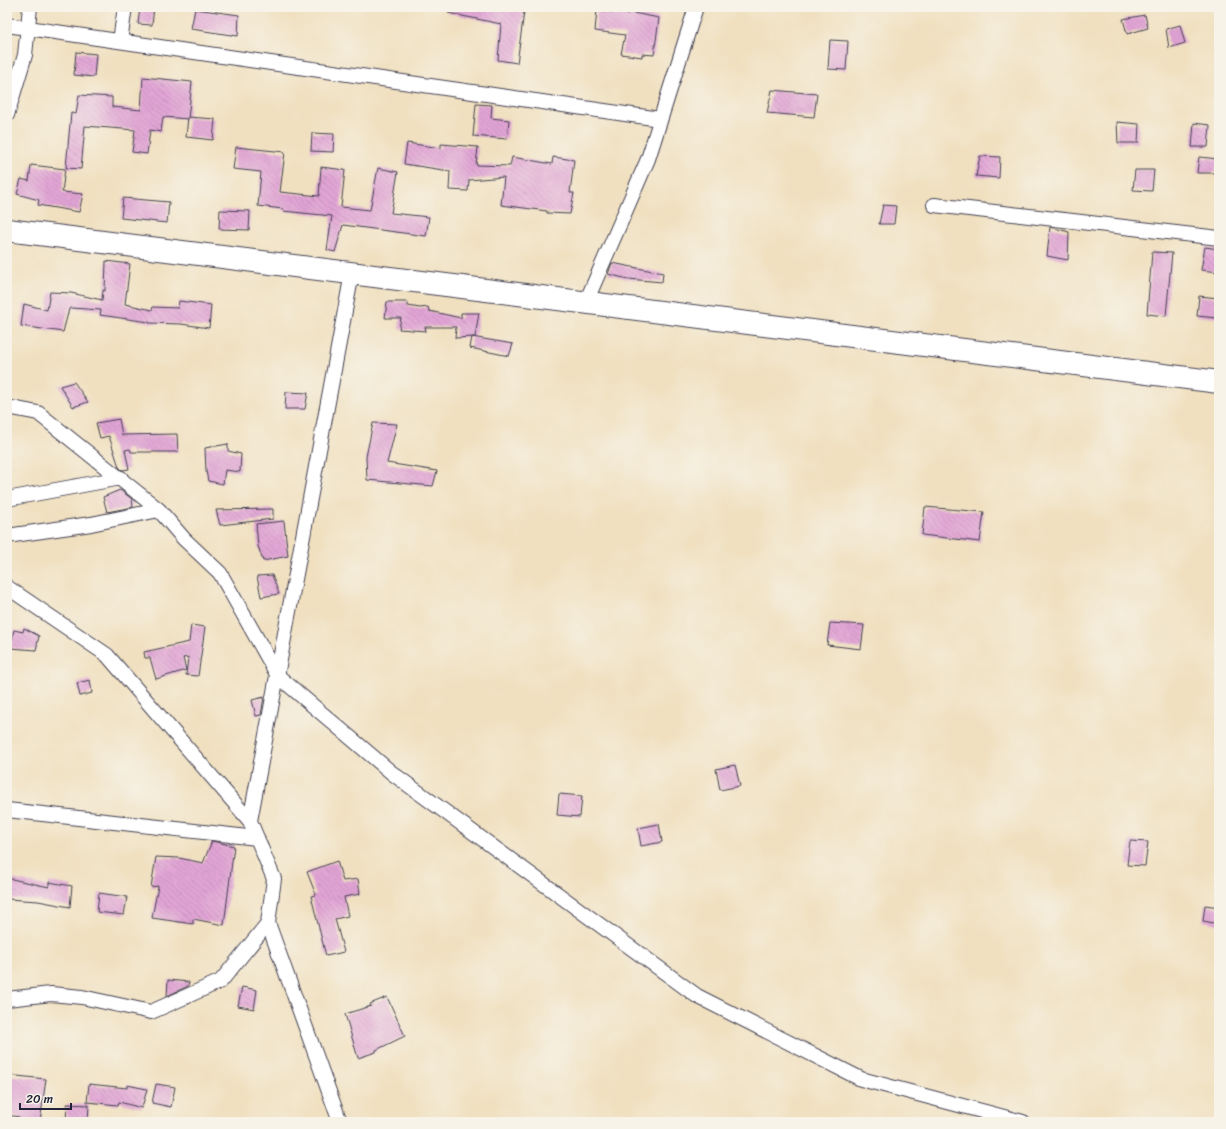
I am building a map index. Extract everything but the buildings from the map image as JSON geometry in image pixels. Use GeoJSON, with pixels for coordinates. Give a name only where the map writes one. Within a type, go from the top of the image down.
{"type":"FeatureCollection","features":[{"type":"Feature","properties":{"kind":"highway"},"geometry":{"type":"LineString","coordinates":[[7,230],[1219,382]]}},
{"type":"Feature","properties":{"kind":"street"},"geometry":{"type":"LineString","coordinates":[[7,114],[25,55],[30,7]]}},
{"type":"Feature","properties":{"kind":"street"},"geometry":{"type":"LineString","coordinates":[[120,41],[125,7]]}},
{"type":"Feature","properties":{"kind":"street"},"geometry":{"type":"LineString","coordinates":[[586,302],[648,159],[696,7]]}},
{"type":"Feature","properties":{"kind":"street"},"geometry":{"type":"LineString","coordinates":[[7,25],[660,119]]}},
{"type":"Feature","properties":{"kind":"street"},"geometry":{"type":"LineString","coordinates":[[934,205],[1219,238]]}},
{"type":"Feature","properties":{"kind":"street"},"geometry":{"type":"LineString","coordinates":[[250,821],[352,273]]}},
{"type":"Feature","properties":{"kind":"street"},"geometry":{"type":"LineString","coordinates":[[7,407],[38,412],[159,510],[184,539],[220,573],[278,676],[392,773],[697,996],[861,1079],[1023,1122]]}},
{"type":"Feature","properties":{"kind":"street"},"geometry":{"type":"LineString","coordinates":[[7,499],[121,478]]}},
{"type":"Feature","properties":{"kind":"street"},"geometry":{"type":"LineString","coordinates":[[7,536],[91,524],[159,510]]}},
{"type":"Feature","properties":{"kind":"street"},"geometry":{"type":"LineString","coordinates":[[7,587],[107,655],[250,821],[274,879],[268,923],[340,1122]]}},
{"type":"Feature","properties":{"kind":"street"},"geometry":{"type":"LineString","coordinates":[[7,810],[257,838]]}},
{"type":"Feature","properties":{"kind":"street"},"geometry":{"type":"LineString","coordinates":[[7,999],[51,994],[82,997],[151,1012],[221,981],[268,923]]}}]}
